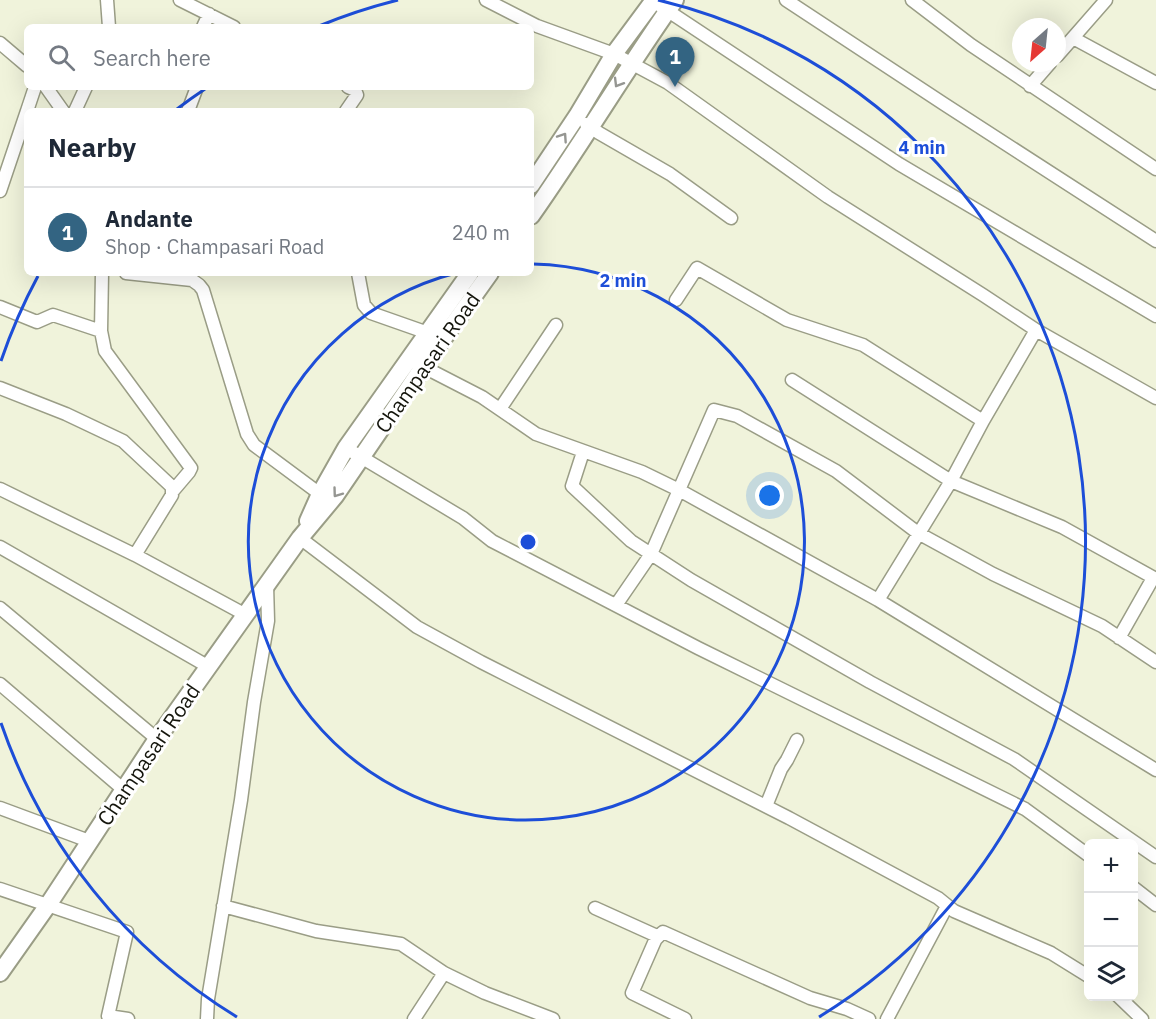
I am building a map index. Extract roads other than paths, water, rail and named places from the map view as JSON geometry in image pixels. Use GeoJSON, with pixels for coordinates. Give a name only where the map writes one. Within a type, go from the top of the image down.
{"type":"FeatureCollection","features":[{"type":"Feature","properties":{"kind":"main road"},"geometry":{"type":"LineString","coordinates":[[534,180],[577,116],[614,54],[662,3]]}},
{"type":"Feature","properties":{"kind":"main road"},"geometry":{"type":"LineString","coordinates":[[534,212],[631,63],[662,3]]}},
{"type":"Feature","properties":{"kind":"main road","name":"Champasari Road"},"geometry":{"type":"LineString","coordinates":[[0,973],[158,739],[300,538],[335,496],[362,458],[416,364],[428,333],[468,276]]}},
{"type":"Feature","properties":{"kind":"main road","name":"Champasari Road"},"geometry":{"type":"LineString","coordinates":[[300,538],[320,494],[346,448],[488,276]]}},
{"type":"Feature","properties":{"kind":"street"},"geometry":{"type":"LineString","coordinates":[[107,0],[109,24]]}},
{"type":"Feature","properties":{"kind":"street"},"geometry":{"type":"LineString","coordinates":[[180,0],[228,24]]}},
{"type":"Feature","properties":{"kind":"street"},"geometry":{"type":"LineString","coordinates":[[486,0],[533,24]]}},
{"type":"Feature","properties":{"kind":"street"},"geometry":{"type":"LineString","coordinates":[[786,0],[1156,241]]}},
{"type":"Feature","properties":{"kind":"street"},"geometry":{"type":"LineString","coordinates":[[912,0],[1030,86],[1156,169]]}},
{"type":"Feature","properties":{"kind":"street"},"geometry":{"type":"LineString","coordinates":[[1066,46],[1106,0]]}},
{"type":"Feature","properties":{"kind":"street"},"geometry":{"type":"LineString","coordinates":[[662,3],[899,164],[1156,316]]}},
{"type":"Feature","properties":{"kind":"street"},"geometry":{"type":"LineString","coordinates":[[204,24],[209,14]]}},
{"type":"Feature","properties":{"kind":"street"},"geometry":{"type":"LineString","coordinates":[[534,24],[614,54],[668,83],[828,197],[1036,330],[1156,398]]}},
{"type":"Feature","properties":{"kind":"street"},"geometry":{"type":"LineString","coordinates":[[1073,38],[1156,83]]}},
{"type":"Feature","properties":{"kind":"street"},"geometry":{"type":"LineString","coordinates":[[0,43],[24,63]]}},
{"type":"Feature","properties":{"kind":"street"},"geometry":{"type":"LineString","coordinates":[[1030,86],[1042,72]]}},
{"type":"Feature","properties":{"kind":"street"},"geometry":{"type":"LineString","coordinates":[[28,108],[34,90]]}},
{"type":"Feature","properties":{"kind":"street"},"geometry":{"type":"LineString","coordinates":[[48,90],[61,108]]}},
{"type":"Feature","properties":{"kind":"street"},"geometry":{"type":"LineString","coordinates":[[76,108],[85,90]]}},
{"type":"Feature","properties":{"kind":"street"},"geometry":{"type":"LineString","coordinates":[[189,108],[195,90]]}},
{"type":"Feature","properties":{"kind":"street"},"geometry":{"type":"LineString","coordinates":[[348,108],[357,95],[355,90]]}},
{"type":"Feature","properties":{"kind":"street"},"geometry":{"type":"LineString","coordinates":[[577,116],[599,133],[670,174],[731,218]]}},
{"type":"Feature","properties":{"kind":"street"},"geometry":{"type":"LineString","coordinates":[[0,191],[24,120]]}},
{"type":"Feature","properties":{"kind":"street"},"geometry":{"type":"LineString","coordinates":[[676,300],[697,268],[787,320],[863,345],[983,422]]}},
{"type":"Feature","properties":{"kind":"street"},"geometry":{"type":"LineString","coordinates":[[102,276],[101,331],[105,351],[190,467],[189,472],[172,492],[135,555]]}},
{"type":"Feature","properties":{"kind":"street"},"geometry":{"type":"LineString","coordinates":[[154,276],[192,280],[200,285],[250,441],[320,494]]}},
{"type":"Feature","properties":{"kind":"street"},"geometry":{"type":"LineString","coordinates":[[359,276],[367,310],[428,333]]}},
{"type":"Feature","properties":{"kind":"street"},"geometry":{"type":"LineString","coordinates":[[0,308],[38,322],[53,315],[101,331]]}},
{"type":"Feature","properties":{"kind":"street"},"geometry":{"type":"LineString","coordinates":[[500,409],[556,325]]}},
{"type":"Feature","properties":{"kind":"street"},"geometry":{"type":"LineString","coordinates":[[878,600],[951,481],[1036,330]]}},
{"type":"Feature","properties":{"kind":"street"},"geometry":{"type":"LineString","coordinates":[[416,364],[482,397],[536,434],[642,472],[679,490],[878,600],[1156,770]]}},
{"type":"Feature","properties":{"kind":"street"},"geometry":{"type":"LineString","coordinates":[[792,380],[951,481],[1062,527],[1155,578],[1119,638]]}},
{"type":"Feature","properties":{"kind":"street"},"geometry":{"type":"LineString","coordinates":[[0,388],[66,414],[123,441],[170,484],[172,492]]}},
{"type":"Feature","properties":{"kind":"street"},"geometry":{"type":"LineString","coordinates":[[616,605],[651,554],[714,410],[737,416],[836,471],[918,533],[993,574],[1102,626],[1156,662]]}},
{"type":"Feature","properties":{"kind":"street"},"geometry":{"type":"LineString","coordinates":[[346,448],[463,518],[492,541],[698,648],[1025,809],[1084,851]]}},
{"type":"Feature","properties":{"kind":"street"},"geometry":{"type":"LineString","coordinates":[[583,452],[572,486],[631,541],[691,580],[870,682],[1014,759],[1156,857]]}},
{"type":"Feature","properties":{"kind":"street"},"geometry":{"type":"LineString","coordinates":[[0,489],[135,555],[246,615]]}},
{"type":"Feature","properties":{"kind":"street"},"geometry":{"type":"LineString","coordinates":[[300,538],[417,627],[481,662],[766,806],[938,898],[954,911],[1051,953],[1084,973]]}},
{"type":"Feature","properties":{"kind":"street"},"geometry":{"type":"LineString","coordinates":[[0,547],[209,667]]}},
{"type":"Feature","properties":{"kind":"street"},"geometry":{"type":"LineString","coordinates":[[207,1019],[208,999],[268,621],[267,585]]}},
{"type":"Feature","properties":{"kind":"street"},"geometry":{"type":"LineString","coordinates":[[0,608],[158,739]]}},
{"type":"Feature","properties":{"kind":"street"},"geometry":{"type":"LineString","coordinates":[[2,690],[124,790]]}},
{"type":"Feature","properties":{"kind":"street"},"geometry":{"type":"LineString","coordinates":[[766,806],[781,769],[797,740]]}},
{"type":"Feature","properties":{"kind":"street"},"geometry":{"type":"LineString","coordinates":[[0,808],[89,841]]}},
{"type":"Feature","properties":{"kind":"street"},"geometry":{"type":"LineString","coordinates":[[0,889],[127,932],[108,1016],[128,1019]]}},
{"type":"Feature","properties":{"kind":"street"},"geometry":{"type":"LineString","coordinates":[[1138,891],[1156,905]]}},
{"type":"Feature","properties":{"kind":"street"},"geometry":{"type":"LineString","coordinates":[[223,906],[316,931],[401,944],[444,973],[522,1013],[554,1019]]}},
{"type":"Feature","properties":{"kind":"street"},"geometry":{"type":"LineString","coordinates":[[887,1019],[947,906]]}},
{"type":"Feature","properties":{"kind":"street"},"geometry":{"type":"LineString","coordinates":[[595,908],[657,936],[656,939]]}},
{"type":"Feature","properties":{"kind":"street"},"geometry":{"type":"LineString","coordinates":[[685,1019],[632,993],[656,939],[663,932],[810,998],[847,1009],[869,1019]]}},
{"type":"Feature","properties":{"kind":"street"},"geometry":{"type":"LineString","coordinates":[[414,1019],[444,973]]}},
{"type":"Feature","properties":{"kind":"street"},"geometry":{"type":"LineString","coordinates":[[1123,1001],[1142,1019]]}},
{"type":"Feature","properties":{"kind":"place","name":"Andante"},"geometry":{"type":"Point","coordinates":[675,87]}}]}
